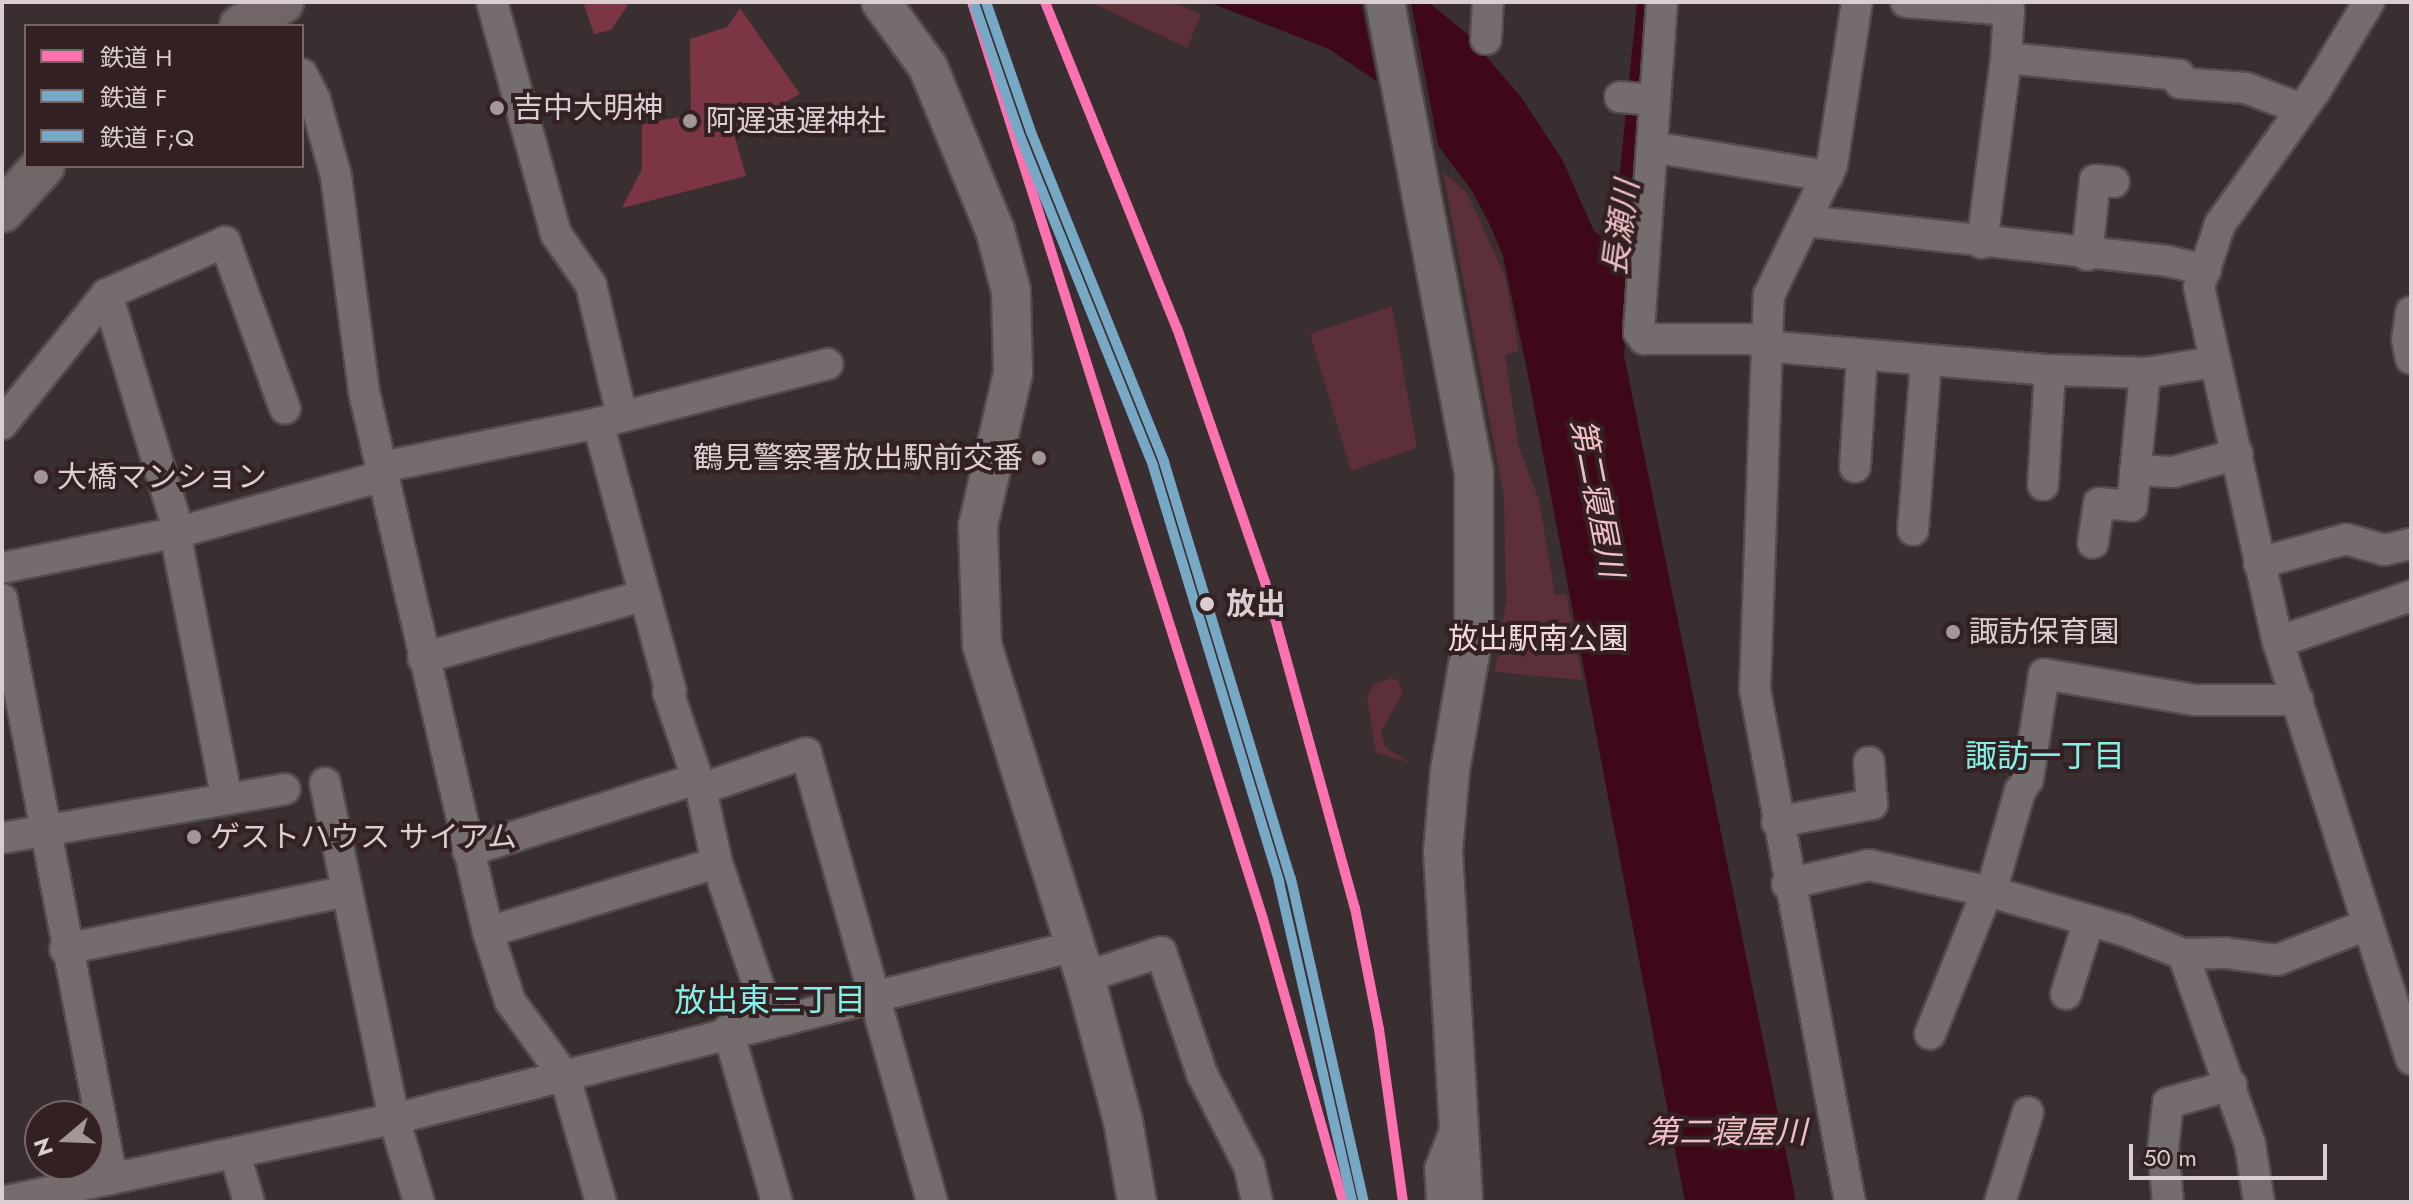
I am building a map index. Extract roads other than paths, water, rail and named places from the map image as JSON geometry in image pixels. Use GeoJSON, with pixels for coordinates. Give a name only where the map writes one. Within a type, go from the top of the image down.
{"type":"FeatureCollection","features":[{"type":"Feature","properties":{"kind":"main road"},"geometry":{"type":"LineString","coordinates":[[2,210],[41,168]]}},
{"type":"Feature","properties":{"kind":"street"},"geometry":{"type":"LineString","coordinates":[[492,2],[556,234],[591,285],[610,420],[642,596],[699,784],[717,863],[770,1020]]}},
{"type":"Feature","properties":{"kind":"street"},"geometry":{"type":"LineString","coordinates":[[881,2],[928,67],[995,230],[1011,291],[1013,373],[978,526],[980,624],[995,698],[1080,961],[1123,1121],[1137,1202]]}},
{"type":"Feature","properties":{"kind":"street"},"geometry":{"type":"LineString","coordinates":[[1385,2],[1468,417],[1477,523],[1474,630],[1450,770],[1443,852],[1455,1131],[1463,1202]]}},
{"type":"Feature","properties":{"kind":"street"},"geometry":{"type":"LineString","coordinates":[[1486,39],[1488,2]]}},
{"type":"Feature","properties":{"kind":"street"},"geometry":{"type":"LineString","coordinates":[[1662,2],[1636,99],[1652,147],[1639,332],[1644,339],[1764,343],[1862,356],[2050,370],[2145,373],[2215,362]]}},
{"type":"Feature","properties":{"kind":"street"},"geometry":{"type":"LineString","coordinates":[[1850,1202],[1787,884],[1755,690],[1764,343],[1769,295],[1828,176],[1857,2]]}},
{"type":"Feature","properties":{"kind":"street"},"geometry":{"type":"LineString","coordinates":[[1906,2],[2007,6],[2006,58],[1982,243]]}},
{"type":"Feature","properties":{"kind":"street"},"geometry":{"type":"LineString","coordinates":[[2369,2],[2315,91],[2299,108],[2220,224],[2199,287],[2201,313],[2238,454],[2278,642],[2411,1059]]}},
{"type":"Feature","properties":{"kind":"street"},"geometry":{"type":"LineString","coordinates":[[2006,58],[2179,75],[2180,83],[2246,88],[2299,108]]}},
{"type":"Feature","properties":{"kind":"street"},"geometry":{"type":"LineString","coordinates":[[304,79],[327,135],[337,179],[364,392],[488,932],[510,1001],[565,1077],[601,1202]]}},
{"type":"Feature","properties":{"kind":"street"},"geometry":{"type":"LineString","coordinates":[[1652,147],[1828,176]]}},
{"type":"Feature","properties":{"kind":"street"},"geometry":{"type":"LineString","coordinates":[[2087,255],[2095,180]]}},
{"type":"Feature","properties":{"kind":"street"},"geometry":{"type":"LineString","coordinates":[[1806,221],[2087,255],[2167,261],[2206,270]]}},
{"type":"Feature","properties":{"kind":"street"},"geometry":{"type":"LineString","coordinates":[[2,424],[107,294],[225,242],[285,409]]}},
{"type":"Feature","properties":{"kind":"street"},"geometry":{"type":"LineString","coordinates":[[107,294],[177,532],[226,795]]}},
{"type":"Feature","properties":{"kind":"street"},"geometry":{"type":"LineString","coordinates":[[2411,312],[2407,339],[2411,359]]}},
{"type":"Feature","properties":{"kind":"street"},"geometry":{"type":"LineString","coordinates":[[1855,467],[1862,356]]}},
{"type":"Feature","properties":{"kind":"street"},"geometry":{"type":"LineString","coordinates":[[1913,530],[1926,360]]}},
{"type":"Feature","properties":{"kind":"street"},"geometry":{"type":"LineString","coordinates":[[2,568],[177,532],[383,472],[610,420],[828,364]]}},
{"type":"Feature","properties":{"kind":"street"},"geometry":{"type":"LineString","coordinates":[[2043,485],[2050,370]]}},
{"type":"Feature","properties":{"kind":"street"},"geometry":{"type":"LineString","coordinates":[[2093,543],[2099,503],[2132,506],[2145,373]]}},
{"type":"Feature","properties":{"kind":"street"},"geometry":{"type":"LineString","coordinates":[[2135,470],[2173,472],[2238,454]]}},
{"type":"Feature","properties":{"kind":"street"},"geometry":{"type":"LineString","coordinates":[[2259,563],[2346,539],[2384,550],[2411,544]]}},
{"type":"Feature","properties":{"kind":"street"},"geometry":{"type":"LineString","coordinates":[[423,658],[642,596]]}},
{"type":"Feature","properties":{"kind":"street"},"geometry":{"type":"LineString","coordinates":[[2278,642],[2411,596]]}},
{"type":"Feature","properties":{"kind":"street"},"geometry":{"type":"LineString","coordinates":[[2,599],[65,949],[112,1179]]}},
{"type":"Feature","properties":{"kind":"street"},"geometry":{"type":"LineString","coordinates":[[1930,1034],[1988,893],[2028,779],[2044,674],[2194,700],[2298,700]]}},
{"type":"Feature","properties":{"kind":"street"},"geometry":{"type":"LineString","coordinates":[[468,851],[806,753],[871,997],[932,1202]]}},
{"type":"Feature","properties":{"kind":"street"},"geometry":{"type":"LineString","coordinates":[[1777,822],[1872,804],[1869,762]]}},
{"type":"Feature","properties":{"kind":"street"},"geometry":{"type":"LineString","coordinates":[[325,783],[394,1119],[419,1202]]}},
{"type":"Feature","properties":{"kind":"street"},"geometry":{"type":"LineString","coordinates":[[2,838],[226,795],[285,789]]}},
{"type":"Feature","properties":{"kind":"street"},"geometry":{"type":"LineString","coordinates":[[488,932],[717,863]]}},
{"type":"Feature","properties":{"kind":"street"},"geometry":{"type":"LineString","coordinates":[[1787,884],[1869,865],[2089,920],[2183,954],[2225,953],[2277,960],[2367,925]]}},
{"type":"Feature","properties":{"kind":"street"},"geometry":{"type":"LineString","coordinates":[[65,949],[347,891]]}},
{"type":"Feature","properties":{"kind":"street"},"geometry":{"type":"LineString","coordinates":[[2066,994],[2089,920]]}},
{"type":"Feature","properties":{"kind":"street"},"geometry":{"type":"LineString","coordinates":[[2,1202],[74,1195],[112,1179],[394,1119],[565,1077],[728,1030],[871,997],[1080,961],[1161,952],[1202,1074],[1249,1166],[1257,1202]]}},
{"type":"Feature","properties":{"kind":"street"},"geometry":{"type":"LineString","coordinates":[[2183,954],[2250,1144],[2259,1202]]}},
{"type":"Feature","properties":{"kind":"street"},"geometry":{"type":"LineString","coordinates":[[728,1030],[777,1202]]}},
{"type":"Feature","properties":{"kind":"street"},"geometry":{"type":"LineString","coordinates":[[2168,1202],[2163,1149],[2168,1103],[2231,1085]]}},
{"type":"Feature","properties":{"kind":"street"},"geometry":{"type":"LineString","coordinates":[[2000,1202],[2028,1112]]}},
{"type":"Feature","properties":{"kind":"street"},"geometry":{"type":"LineString","coordinates":[[1442,1202],[1440,1169],[1455,1131]]}},
{"type":"Feature","properties":{"kind":"street"},"geometry":{"type":"LineString","coordinates":[[1455,1131],[1472,1162],[1482,1202]]}},
{"type":"Feature","properties":{"kind":"street"},"geometry":{"type":"LineString","coordinates":[[235,1154],[249,1202]]}},
{"type":"Feature","properties":{"kind":"water","name":"第二寝屋川"},"geometry":{"type":"Polygon","coordinates":[[[1208,2],[1428,2],[1466,33],[1521,97],[1562,159],[1594,231],[1603,237],[1609,236],[1615,222],[1637,2],[1655,2],[1624,355],[1796,1202],[1685,1202],[1527,370],[1503,256],[1489,223],[1472,191],[1412,111],[1382,85],[1329,49],[1208,2]]]}},
{"type":"Feature","properties":{"kind":"rail line","name":"H"},"geometry":{"type":"LineString","coordinates":[[972,2],[1263,919],[1343,1202]]}},
{"type":"Feature","properties":{"kind":"rail line","name":"F"},"geometry":{"type":"LineString","coordinates":[[986,2],[1031,132],[1164,462],[1291,879],[1364,1202]]}},
{"type":"Feature","properties":{"kind":"rail line","name":"H"},"geometry":{"type":"LineString","coordinates":[[1045,2],[1177,328],[1265,582],[1355,908],[1379,1029],[1403,1202]]}},
{"type":"Feature","properties":{"kind":"rail line","name":"F;Q"},"geometry":{"type":"LineString","coordinates":[[975,6],[1020,136],[1153,466],[1279,882],[1352,1202]]}},
{"type":"Feature","properties":{"kind":"place","name":"吉中大明神"},"geometry":{"type":"Point","coordinates":[497,108]}},
{"type":"Feature","properties":{"kind":"place","name":"阿遅速遅神社"},"geometry":{"type":"Point","coordinates":[690,121]}},
{"type":"Feature","properties":{"kind":"place","name":"鶴見警察署放出駅前交番"},"geometry":{"type":"Point","coordinates":[1039,458]}},
{"type":"Feature","properties":{"kind":"place","name":"大橋マンション"},"geometry":{"type":"Point","coordinates":[41,477]}},
{"type":"Feature","properties":{"kind":"place","name":"放出"},"geometry":{"type":"Point","coordinates":[1207,604]}},
{"type":"Feature","properties":{"kind":"place","name":"諏訪保育園"},"geometry":{"type":"Point","coordinates":[1953,632]}},
{"type":"Feature","properties":{"kind":"place","name":"ゲストハウス サイアム"},"geometry":{"type":"Point","coordinates":[194,837]}},
{"type":"Feature","properties":{"kind":"district","name":"諏訪一丁目"},"geometry":{"type":"Point","coordinates":[2045,756]}},
{"type":"Feature","properties":{"kind":"district","name":"放出東三丁目"},"geometry":{"type":"Point","coordinates":[770,1000]}},
{"type":"Feature","properties":{"kind":"water label","name":"長瀬川"},"geometry":{"type":"Point","coordinates":[1621,228]}},
{"type":"Feature","properties":{"kind":"park label","name":"放出駅南公園"},"geometry":{"type":"Point","coordinates":[1538,639]}}]}
